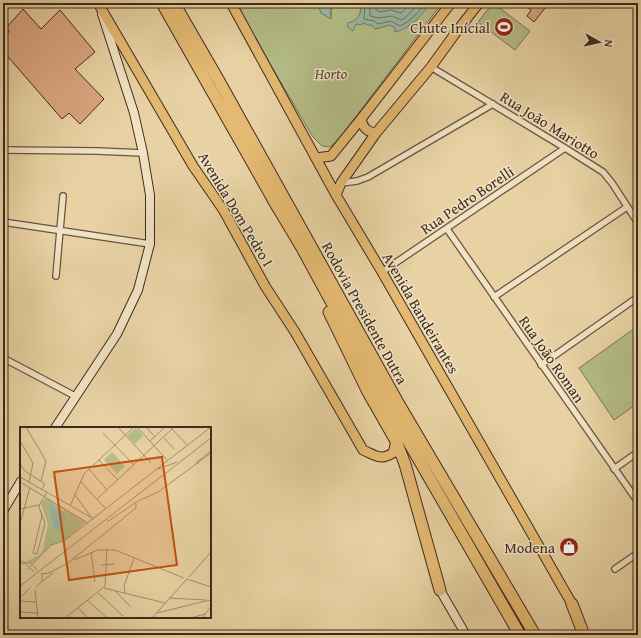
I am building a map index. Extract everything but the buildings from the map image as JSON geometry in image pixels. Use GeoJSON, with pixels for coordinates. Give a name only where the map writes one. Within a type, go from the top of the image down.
{"type":"FeatureCollection","features":[{"type":"Feature","properties":{"kind":"highway","name":"Rodovia Presidente Dutra"},"geometry":{"type":"LineString","coordinates":[[162,3],[302,248],[389,408],[520,635]]}},
{"type":"Feature","properties":{"kind":"highway","name":"Rodovia Presidente Dutra"},"geometry":{"type":"LineString","coordinates":[[174,3],[397,401],[535,635]]}},
{"type":"Feature","properties":{"kind":"highway"},"geometry":{"type":"LineString","coordinates":[[278,208],[368,392],[396,441],[406,464],[440,590]]}},
{"type":"Feature","properties":{"kind":"highway"},"geometry":{"type":"LineString","coordinates":[[572,604],[584,635]]}},
{"type":"Feature","properties":{"kind":"main road","name":"Avenida Bandeirantes"},"geometry":{"type":"LineString","coordinates":[[231,3],[336,196],[382,272],[590,635]]}},
{"type":"Feature","properties":{"kind":"main road"},"geometry":{"type":"LineString","coordinates":[[316,158],[331,156],[452,3]]}},
{"type":"Feature","properties":{"kind":"main road"},"geometry":{"type":"LineString","coordinates":[[336,196],[341,183],[376,133],[431,67],[456,31],[479,3]]}},
{"type":"Feature","properties":{"kind":"main road"},"geometry":{"type":"LineString","coordinates":[[56,427],[117,334],[138,290],[150,244],[150,195],[143,153],[134,113],[99,5]]}},
{"type":"Feature","properties":{"kind":"main road","name":"Avenida Dom Pedro I"},"geometry":{"type":"LineString","coordinates":[[99,5],[193,166],[224,211],[266,286],[295,332],[363,450],[379,457],[386,457],[393,453],[396,441]]}},
{"type":"Feature","properties":{"kind":"main road"},"geometry":{"type":"LineString","coordinates":[[361,119],[362,125],[366,130],[376,133]]}},
{"type":"Feature","properties":{"kind":"main road"},"geometry":{"type":"LineString","coordinates":[[3,511],[20,484]]}},
{"type":"Feature","properties":{"kind":"main road"},"geometry":{"type":"LineString","coordinates":[[440,590],[466,635]]}},
{"type":"Feature","properties":{"kind":"street","name":"Rua João Mariotto"},"geometry":{"type":"LineString","coordinates":[[431,67],[603,172],[638,223]]}},
{"type":"Feature","properties":{"kind":"street"},"geometry":{"type":"LineString","coordinates":[[341,183],[357,181],[368,177],[493,104]]}},
{"type":"Feature","properties":{"kind":"street","name":"Rua Pedro Borelli"},"geometry":{"type":"LineString","coordinates":[[382,272],[565,148]]}},
{"type":"Feature","properties":{"kind":"street"},"geometry":{"type":"LineString","coordinates":[[3,150],[143,153]]}},
{"type":"Feature","properties":{"kind":"street"},"geometry":{"type":"LineString","coordinates":[[56,276],[62,196]]}},
{"type":"Feature","properties":{"kind":"street"},"geometry":{"type":"LineString","coordinates":[[494,297],[627,207]]}},
{"type":"Feature","properties":{"kind":"street"},"geometry":{"type":"LineString","coordinates":[[3,222],[150,244]]}},
{"type":"Feature","properties":{"kind":"street","name":"Rua João Roman"},"geometry":{"type":"LineString","coordinates":[[447,229],[638,502]]}},
{"type":"Feature","properties":{"kind":"street"},"geometry":{"type":"LineString","coordinates":[[541,365],[638,297]]}},
{"type":"Feature","properties":{"kind":"street"},"geometry":{"type":"LineString","coordinates":[[3,358],[75,396]]}},
{"type":"Feature","properties":{"kind":"street"},"geometry":{"type":"LineString","coordinates":[[614,469],[638,452]]}},
{"type":"Feature","properties":{"kind":"street"},"geometry":{"type":"LineString","coordinates":[[615,569],[638,552]]}},
{"type":"Feature","properties":{"kind":"green space","name":"Horto"},"geometry":{"type":"Polygon","coordinates":[[[234,3],[308,3],[319,7],[321,13],[331,18],[332,3],[361,3],[360,16],[355,21],[356,24],[363,23],[372,25],[375,29],[390,24],[395,28],[395,32],[419,16],[429,3],[442,3],[338,140],[330,147],[322,146],[313,137],[234,3]]]}},
{"type":"Feature","properties":{"kind":"green space","name":"Chute Inícial"},"geometry":{"type":"Polygon","coordinates":[[[493,3],[530,31],[515,50],[478,22],[493,3]]]}},
{"type":"Feature","properties":{"kind":"green space"},"geometry":{"type":"Polygon","coordinates":[[[638,326],[638,403],[614,420],[579,368],[638,326]]]}},
{"type":"Feature","properties":{"kind":"water"},"geometry":{"type":"Polygon","coordinates":[[[308,3],[331,3],[331,19],[321,13],[319,7],[308,3]]]}},
{"type":"Feature","properties":{"kind":"water"},"geometry":{"type":"Polygon","coordinates":[[[361,3],[429,3],[423,13],[415,21],[405,28],[395,32],[395,28],[390,25],[375,29],[372,25],[363,23],[362,25],[356,24],[353,31],[347,27],[348,23],[352,22],[359,16],[361,3]]]}},
{"type":"Feature","properties":{"kind":"place","name":"Chute Inícial"},"geometry":{"type":"Point","coordinates":[504,27]}},
{"type":"Feature","properties":{"kind":"place","name":"Modena"},"geometry":{"type":"Point","coordinates":[569,547]}}]}
